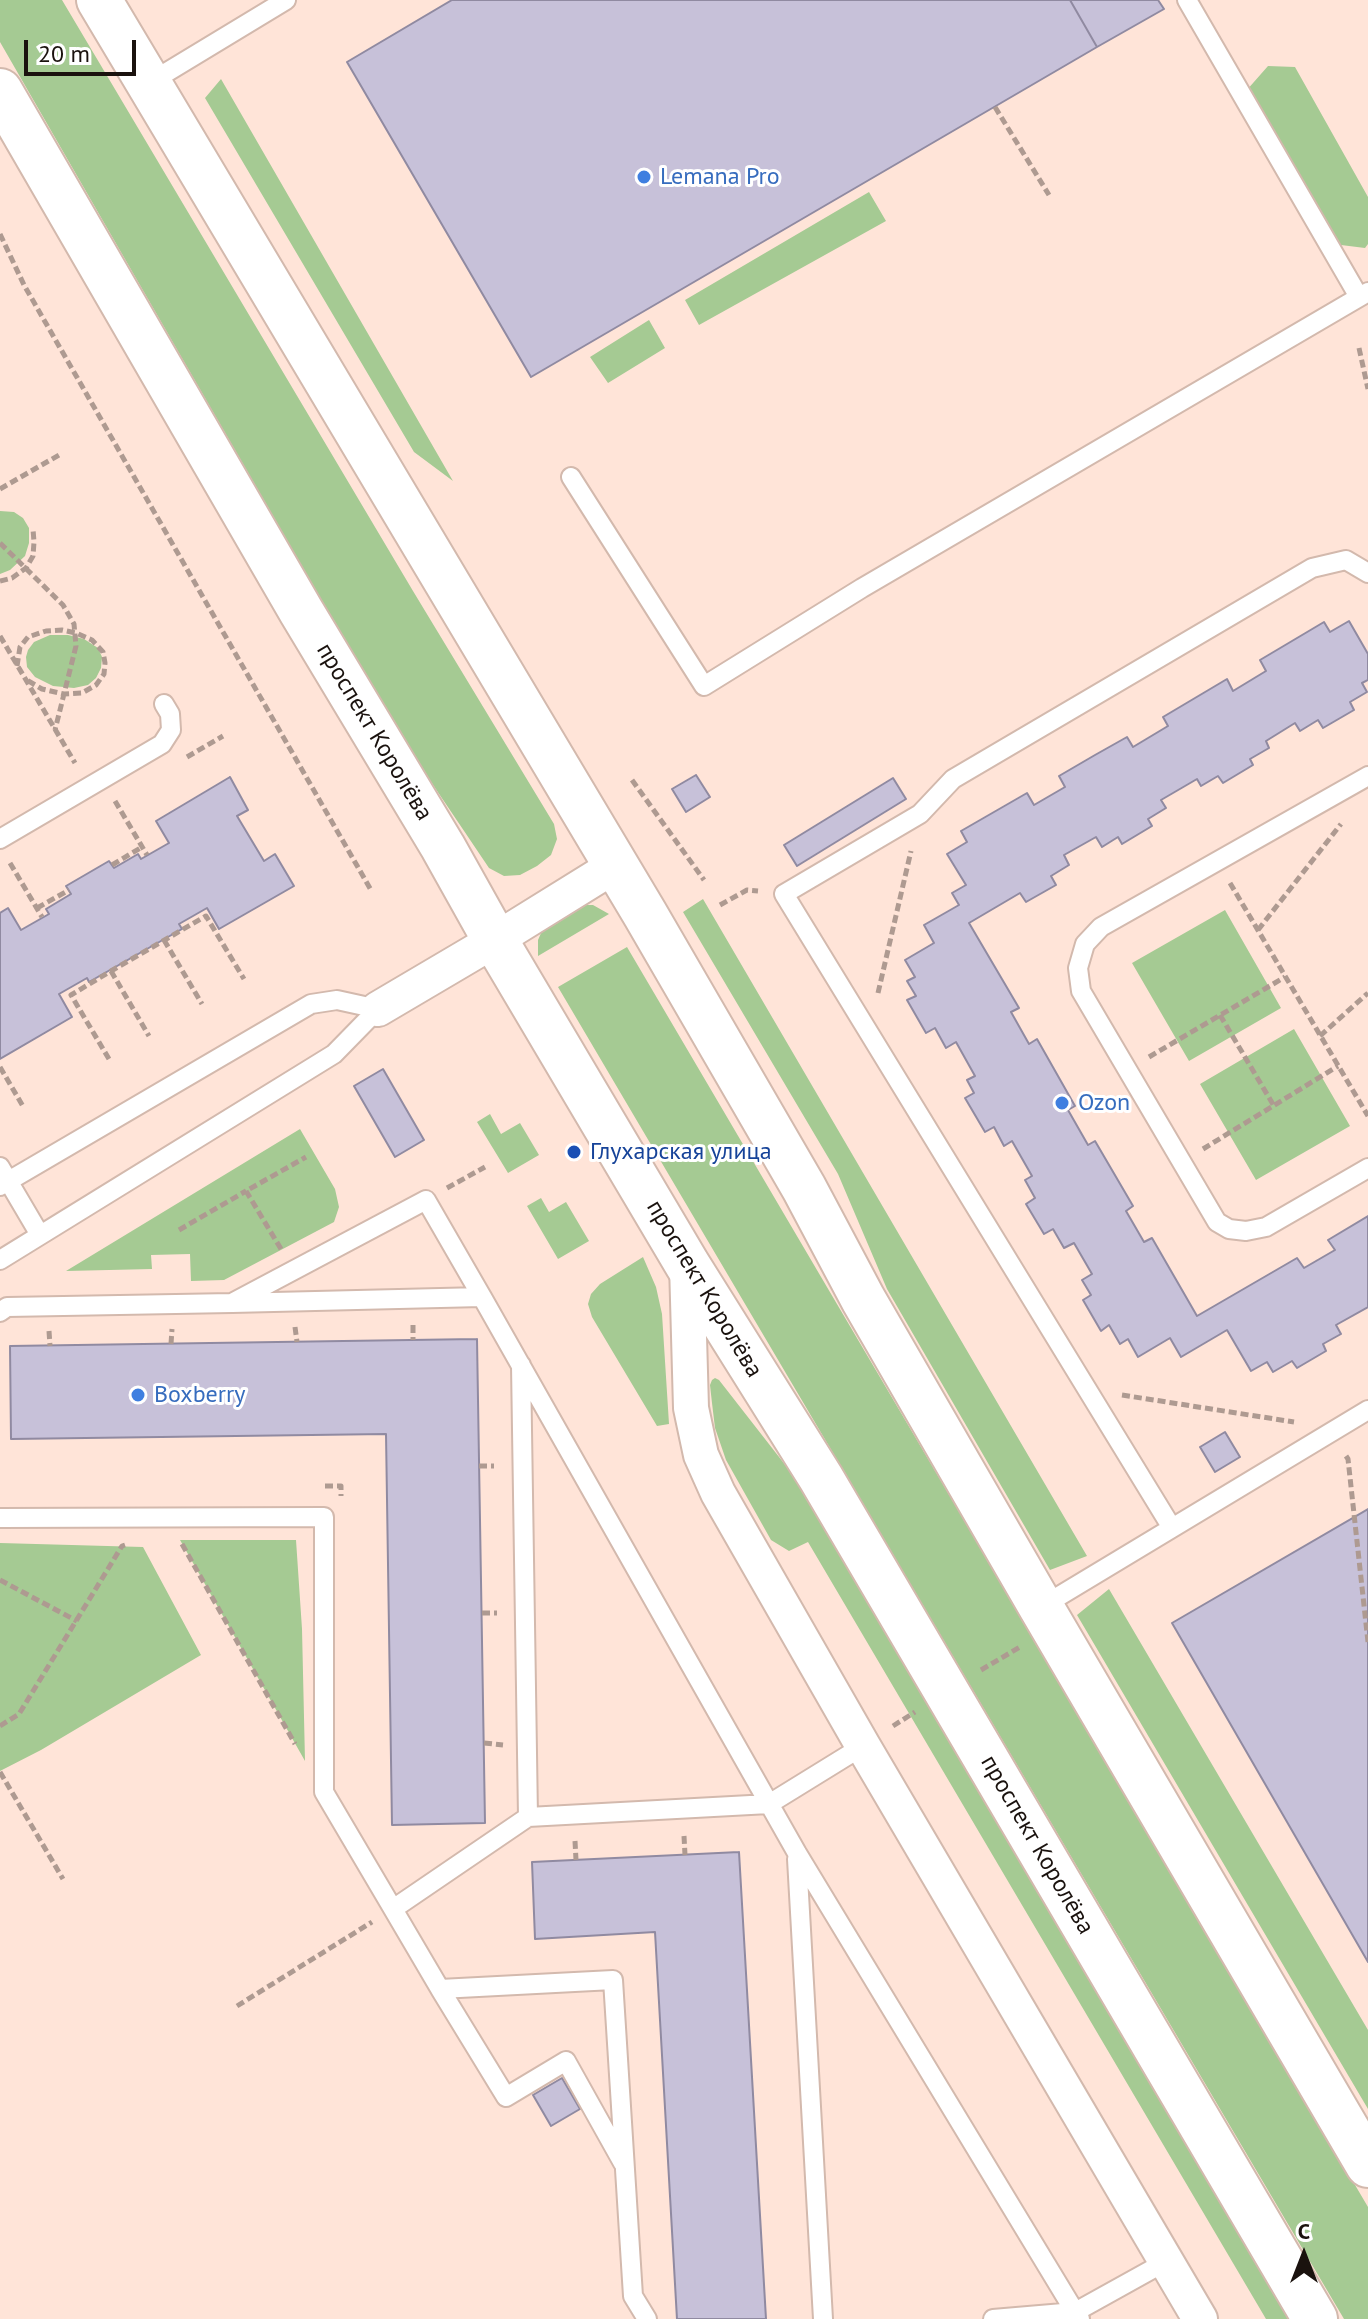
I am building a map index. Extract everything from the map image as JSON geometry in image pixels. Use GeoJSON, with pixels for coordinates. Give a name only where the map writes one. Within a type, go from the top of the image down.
{"type":"FeatureCollection","features":[{"type":"Feature","properties":{"kind":"street"},"geometry":{"type":"LineString","coordinates":[[99,0],[616,865],[804,1188],[863,1299],[1368,2165]]}},
{"type":"Feature","properties":{"kind":"street","name":"проспект Королёва"},"geometry":{"type":"LineString","coordinates":[[0,91],[495,940],[687,1264],[821,1478],[1315,2319]]}},
{"type":"Feature","properties":{"kind":"street"},"geometry":{"type":"LineString","coordinates":[[378,1009],[616,865]]}},
{"type":"Feature","properties":{"kind":"street"},"geometry":{"type":"LineString","coordinates":[[687,1264],[691,1408],[701,1455],[718,1493],[1200,2319]]}},
{"type":"Feature","properties":{"kind":"lane"},"geometry":{"type":"LineString","coordinates":[[149,83],[286,0]]}},
{"type":"Feature","properties":{"kind":"lane"},"geometry":{"type":"LineString","coordinates":[[571,477],[704,686],[862,588],[1364,295],[1187,0]]}},
{"type":"Feature","properties":{"kind":"lane"},"geometry":{"type":"LineString","coordinates":[[1172,1528],[784,894],[920,814],[953,779],[1312,568],[1346,560],[1368,573]]}},
{"type":"Feature","properties":{"kind":"lane"},"geometry":{"type":"LineString","coordinates":[[0,839],[162,744],[171,730],[170,714],[164,704]]}},
{"type":"Feature","properties":{"kind":"lane"},"geometry":{"type":"LineString","coordinates":[[1368,776],[1101,927],[1085,944],[1078,968],[1081,991],[1217,1222],[1229,1229],[1246,1231],[1266,1227],[1368,1168]]}},
{"type":"Feature","properties":{"kind":"lane"},"geometry":{"type":"LineString","coordinates":[[40,1235],[3,1178],[311,1004],[337,1000],[378,1009]]}},
{"type":"Feature","properties":{"kind":"lane"},"geometry":{"type":"LineString","coordinates":[[0,1260],[334,1054],[378,1009]]}},
{"type":"Feature","properties":{"kind":"lane"},"geometry":{"type":"LineString","coordinates":[[232,1303],[426,1200],[521,1362],[797,1853],[1078,2315]]}},
{"type":"Feature","properties":{"kind":"lane"},"geometry":{"type":"LineString","coordinates":[[0,1312],[7,1307],[482,1297]]}},
{"type":"Feature","properties":{"kind":"lane"},"geometry":{"type":"LineString","coordinates":[[521,1362],[528,1817]]}},
{"type":"Feature","properties":{"kind":"lane"},"geometry":{"type":"LineString","coordinates":[[1047,1617],[1172,1528],[1368,1410]]}},
{"type":"Feature","properties":{"kind":"lane"},"geometry":{"type":"LineString","coordinates":[[0,1518],[168,1520],[324,1517],[324,1792],[506,2097],[566,2061],[625,2168]]}},
{"type":"Feature","properties":{"kind":"lane"},"geometry":{"type":"LineString","coordinates":[[393,1909],[528,1817],[769,1804],[863,1746]]}},
{"type":"Feature","properties":{"kind":"lane"},"geometry":{"type":"LineString","coordinates":[[797,1853],[823,2319]]}},
{"type":"Feature","properties":{"kind":"lane"},"geometry":{"type":"LineString","coordinates":[[440,1989],[613,1980],[633,2296],[647,2319]]}},
{"type":"Feature","properties":{"kind":"lane"},"geometry":{"type":"LineString","coordinates":[[993,2319],[1078,2315],[1167,2261]]}},
{"type":"Feature","properties":{"kind":"path"},"geometry":{"type":"LineString","coordinates":[[995,107],[1049,195]]}},
{"type":"Feature","properties":{"kind":"path"},"geometry":{"type":"LineString","coordinates":[[0,234],[24,285],[371,890]]}},
{"type":"Feature","properties":{"kind":"path"},"geometry":{"type":"LineString","coordinates":[[1359,348],[1368,389]]}},
{"type":"Feature","properties":{"kind":"path"},"geometry":{"type":"LineString","coordinates":[[0,489],[59,455]]}},
{"type":"Feature","properties":{"kind":"path"},"geometry":{"type":"LineString","coordinates":[[0,581],[12,578],[26,568],[33,556],[33,529]]}},
{"type":"Feature","properties":{"kind":"path"},"geometry":{"type":"LineString","coordinates":[[0,543],[63,605],[76,633],[74,659],[55,730]]}},
{"type":"Feature","properties":{"kind":"path"},"geometry":{"type":"LineString","coordinates":[[17,666],[20,647],[28,637],[46,631],[76,633],[92,640],[103,652],[104,674],[96,685],[82,693],[64,694],[42,689],[25,679]]}},
{"type":"Feature","properties":{"kind":"path"},"geometry":{"type":"LineString","coordinates":[[0,636],[88,787]]}},
{"type":"Feature","properties":{"kind":"path"},"geometry":{"type":"LineString","coordinates":[[210,744],[223,736]]}},
{"type":"Feature","properties":{"kind":"path"},"geometry":{"type":"LineString","coordinates":[[632,780],[704,880]]}},
{"type":"Feature","properties":{"kind":"path"},"geometry":{"type":"LineString","coordinates":[[1258,930],[1341,825],[1342,790]]}},
{"type":"Feature","properties":{"kind":"path"},"geometry":{"type":"LineString","coordinates":[[114,800],[147,855]]}},
{"type":"Feature","properties":{"kind":"path"},"geometry":{"type":"LineString","coordinates":[[868,1033],[920,814]]}},
{"type":"Feature","properties":{"kind":"path"},"geometry":{"type":"LineString","coordinates":[[112,865],[142,847]]}},
{"type":"Feature","properties":{"kind":"path"},"geometry":{"type":"LineString","coordinates":[[1216,860],[1368,1116]]}},
{"type":"Feature","properties":{"kind":"path"},"geometry":{"type":"LineString","coordinates":[[9,861],[42,917]]}},
{"type":"Feature","properties":{"kind":"path"},"geometry":{"type":"LineString","coordinates":[[37,908],[69,890]]}},
{"type":"Feature","properties":{"kind":"path"},"geometry":{"type":"LineString","coordinates":[[720,905],[747,890]]}},
{"type":"Feature","properties":{"kind":"path"},"geometry":{"type":"LineString","coordinates":[[109,1059],[71,995],[111,971],[206,916],[244,979]]}},
{"type":"Feature","properties":{"kind":"path"},"geometry":{"type":"LineString","coordinates":[[164,940],[202,1004]]}},
{"type":"Feature","properties":{"kind":"path"},"geometry":{"type":"LineString","coordinates":[[111,971],[149,1036]]}},
{"type":"Feature","properties":{"kind":"path"},"geometry":{"type":"LineString","coordinates":[[1127,1070],[1285,976]]}},
{"type":"Feature","properties":{"kind":"path"},"geometry":{"type":"LineString","coordinates":[[1320,1036],[1368,993]]}},
{"type":"Feature","properties":{"kind":"path"},"geometry":{"type":"LineString","coordinates":[[1220,1015],[1274,1106]]}},
{"type":"Feature","properties":{"kind":"path"},"geometry":{"type":"LineString","coordinates":[[1182,1162],[1338,1066]]}},
{"type":"Feature","properties":{"kind":"path"},"geometry":{"type":"LineString","coordinates":[[0,1067],[24,1108]]}},
{"type":"Feature","properties":{"kind":"path"},"geometry":{"type":"LineString","coordinates":[[179,1230],[306,1157]]}},
{"type":"Feature","properties":{"kind":"path"},"geometry":{"type":"LineString","coordinates":[[426,1200],[485,1167]]}},
{"type":"Feature","properties":{"kind":"path"},"geometry":{"type":"LineString","coordinates":[[246,1191],[294,1271]]}},
{"type":"Feature","properties":{"kind":"path"},"geometry":{"type":"LineString","coordinates":[[1086,1389],[1308,1424],[1331,1433],[1348,1459],[1368,1642]]}},
{"type":"Feature","properties":{"kind":"path"},"geometry":{"type":"LineString","coordinates":[[310,1487],[341,1486],[341,1502]]}},
{"type":"Feature","properties":{"kind":"path"},"geometry":{"type":"LineString","coordinates":[[0,1726],[19,1714],[122,1546],[168,1520],[324,1792]]}},
{"type":"Feature","properties":{"kind":"path"},"geometry":{"type":"LineString","coordinates":[[0,1580],[77,1621]]}},
{"type":"Feature","properties":{"kind":"path"},"geometry":{"type":"LineString","coordinates":[[863,1746],[946,1691],[1047,1617]]}},
{"type":"Feature","properties":{"kind":"path"},"geometry":{"type":"LineString","coordinates":[[0,1772],[63,1879]]}},
{"type":"Feature","properties":{"kind":"path"},"geometry":{"type":"LineString","coordinates":[[237,2006],[393,1909]]}},
{"type":"Feature","properties":{"kind":"green space"},"geometry":{"type":"Polygon","coordinates":[[[0,0],[62,0],[554,824],[557,839],[551,855],[537,866],[520,875],[504,876],[489,868],[396,730],[0,42],[0,0]]]}},
{"type":"Feature","properties":{"kind":"green space"},"geometry":{"type":"Polygon","coordinates":[[[1268,66],[1295,67],[1368,197],[1368,244],[1365,248],[1333,244],[1246,91],[1268,66]]]}},
{"type":"Feature","properties":{"kind":"green space"},"geometry":{"type":"Polygon","coordinates":[[[221,79],[453,481],[414,452],[205,98],[221,79]]]}},
{"type":"Feature","properties":{"kind":"green space"},"geometry":{"type":"Polygon","coordinates":[[[869,192],[886,221],[699,325],[685,300],[869,192]]]}},
{"type":"Feature","properties":{"kind":"green space"},"geometry":{"type":"Polygon","coordinates":[[[649,320],[665,348],[608,383],[590,357],[649,320]]]}},
{"type":"Feature","properties":{"kind":"green space"},"geometry":{"type":"Polygon","coordinates":[[[0,511],[14,512],[23,518],[29,528],[29,543],[25,556],[10,570],[0,574],[0,511]]]}},
{"type":"Feature","properties":{"kind":"green space"},"geometry":{"type":"Polygon","coordinates":[[[50,635],[84,639],[98,648],[102,657],[96,678],[88,685],[74,688],[53,686],[35,677],[27,667],[28,650],[34,642],[50,635]]]}},
{"type":"Feature","properties":{"kind":"green space"},"geometry":{"type":"Polygon","coordinates":[[[703,899],[1087,1556],[1050,1570],[887,1289],[838,1174],[683,912],[703,899]]]}},
{"type":"Feature","properties":{"kind":"green space"},"geometry":{"type":"Polygon","coordinates":[[[575,905],[593,905],[609,914],[538,956],[538,940],[545,924],[575,905]]]}},
{"type":"Feature","properties":{"kind":"green space"},"geometry":{"type":"Polygon","coordinates":[[[1225,910],[1281,1008],[1189,1061],[1132,963],[1225,910]]]}},
{"type":"Feature","properties":{"kind":"green space"},"geometry":{"type":"Polygon","coordinates":[[[627,947],[1368,2207],[1368,2319],[1344,2319],[558,987],[627,947]]]}},
{"type":"Feature","properties":{"kind":"green space"},"geometry":{"type":"Polygon","coordinates":[[[1294,1029],[1350,1126],[1256,1180],[1200,1084],[1294,1029]]]}},
{"type":"Feature","properties":{"kind":"green space"},"geometry":{"type":"Polygon","coordinates":[[[490,1114],[501,1134],[520,1123],[539,1155],[508,1173],[477,1122],[490,1114]]]}},
{"type":"Feature","properties":{"kind":"green space"},"geometry":{"type":"Polygon","coordinates":[[[300,1129],[335,1189],[339,1207],[334,1222],[224,1280],[191,1281],[190,1254],[151,1255],[152,1269],[66,1271],[300,1129]]]}},
{"type":"Feature","properties":{"kind":"green space"},"geometry":{"type":"Polygon","coordinates":[[[541,1198],[549,1212],[566,1202],[589,1241],[558,1259],[527,1206],[541,1198]]]}},
{"type":"Feature","properties":{"kind":"green space"},"geometry":{"type":"Polygon","coordinates":[[[643,1257],[656,1287],[662,1314],[669,1424],[657,1426],[592,1317],[588,1304],[591,1294],[600,1284],[643,1257]]]}},
{"type":"Feature","properties":{"kind":"green space"},"geometry":{"type":"Polygon","coordinates":[[[715,1378],[804,1489],[1291,2319],[1266,2319],[808,1542],[789,1551],[771,1540],[726,1460],[715,1428],[710,1385],[715,1378]]]}},
{"type":"Feature","properties":{"kind":"green space"},"geometry":{"type":"Polygon","coordinates":[[[180,1540],[296,1540],[305,1761],[180,1540]]]}},
{"type":"Feature","properties":{"kind":"green space"},"geometry":{"type":"Polygon","coordinates":[[[0,1543],[143,1547],[201,1655],[0,1771],[0,1543]]]}},
{"type":"Feature","properties":{"kind":"green space"},"geometry":{"type":"Polygon","coordinates":[[[1109,1589],[1368,2030],[1368,2109],[1077,1615],[1109,1589]]]}},
{"type":"Feature","properties":{"kind":"building","name":"Lemana Pro"},"geometry":{"type":"Polygon","coordinates":[[[452,0],[1070,0],[1097,47],[531,377],[347,62],[452,0]]]}},
{"type":"Feature","properties":{"kind":"building"},"geometry":{"type":"Polygon","coordinates":[[[1070,0],[1158,0],[1164,9],[1097,47],[1070,0]]]}},
{"type":"Feature","properties":{"kind":"building"},"geometry":{"type":"Polygon","coordinates":[[[1349,621],[1368,654],[1368,680],[1362,683],[1367,692],[1350,702],[1354,710],[1323,728],[1318,720],[1300,731],[1295,723],[1266,741],[1269,748],[1250,759],[1253,765],[1223,783],[1218,776],[1201,786],[1197,779],[1161,800],[1166,808],[1148,819],[1152,826],[1122,844],[1118,837],[1102,847],[1096,837],[1064,855],[1069,865],[1051,876],[1056,885],[1026,902],[1020,893],[969,923],[1019,1008],[1011,1012],[1029,1044],[1037,1039],[1075,1106],[1068,1110],[1088,1145],[1095,1141],[1133,1206],[1126,1211],[1144,1242],[1152,1238],[1197,1316],[1297,1258],[1304,1268],[1335,1250],[1328,1240],[1368,1216],[1368,1307],[1336,1325],[1341,1334],[1323,1344],[1326,1351],[1297,1368],[1292,1361],[1273,1372],[1267,1362],[1251,1371],[1227,1330],[1181,1357],[1170,1338],[1138,1357],[1128,1339],[1120,1344],[1109,1325],[1101,1331],[1083,1300],[1091,1295],[1082,1280],[1092,1274],[1074,1243],[1064,1248],[1053,1229],[1044,1234],[1026,1204],[1035,1198],[1025,1180],[1032,1176],[1012,1141],[1004,1146],[994,1127],[985,1132],[965,1098],[974,1093],[967,1080],[975,1076],[956,1042],[946,1048],[935,1028],[926,1033],[907,1000],[916,996],[907,981],[915,977],[905,960],[934,943],[924,925],[959,905],[952,893],[966,885],[947,854],[967,842],[961,831],[1027,793],[1034,805],[1065,787],[1059,776],[1127,737],[1133,747],[1168,726],[1163,717],[1227,679],[1233,691],[1266,671],[1260,660],[1324,622],[1330,632],[1349,621]]]}},
{"type":"Feature","properties":{"kind":"building"},"geometry":{"type":"Polygon","coordinates":[[[696,775],[710,797],[686,812],[672,789],[696,775]]]}},
{"type":"Feature","properties":{"kind":"building"},"geometry":{"type":"Polygon","coordinates":[[[230,777],[248,810],[237,816],[264,861],[275,854],[294,886],[219,929],[207,908],[179,924],[182,929],[89,982],[87,978],[59,994],[72,1017],[0,1059],[0,913],[8,908],[21,930],[49,914],[46,909],[71,894],[66,886],[109,861],[114,868],[138,854],[141,859],[169,843],[156,821],[230,777]]]}},
{"type":"Feature","properties":{"kind":"building"},"geometry":{"type":"Polygon","coordinates":[[[893,778],[906,799],[797,866],[784,845],[893,778]]]}},
{"type":"Feature","properties":{"kind":"building"},"geometry":{"type":"Polygon","coordinates":[[[383,1069],[424,1140],[395,1157],[354,1086],[383,1069]]]}},
{"type":"Feature","properties":{"kind":"building"},"geometry":{"type":"Polygon","coordinates":[[[477,1339],[485,1823],[392,1825],[386,1434],[11,1439],[10,1346],[477,1339]]]}},
{"type":"Feature","properties":{"kind":"building"},"geometry":{"type":"Polygon","coordinates":[[[1225,1432],[1240,1457],[1215,1472],[1200,1447],[1225,1432]]]}},
{"type":"Feature","properties":{"kind":"building"},"geometry":{"type":"Polygon","coordinates":[[[1368,1509],[1368,1962],[1172,1623],[1368,1509]]]}},
{"type":"Feature","properties":{"kind":"building"},"geometry":{"type":"Polygon","coordinates":[[[739,1852],[766,2319],[677,2319],[655,1932],[535,1939],[532,1862],[739,1852]]]}},
{"type":"Feature","properties":{"kind":"building"},"geometry":{"type":"Polygon","coordinates":[[[562,2078],[580,2109],[551,2126],[533,2095],[562,2078]]]}},
{"type":"Feature","properties":{"kind":"place","name":"Lemana Pro"},"geometry":{"type":"Point","coordinates":[644,177]}},
{"type":"Feature","properties":{"kind":"place","name":"Ozon"},"geometry":{"type":"Point","coordinates":[1062,1103]}},
{"type":"Feature","properties":{"kind":"place","name":"Глухарская улица"},"geometry":{"type":"Point","coordinates":[574,1152]}},
{"type":"Feature","properties":{"kind":"place","name":"Boxberry"},"geometry":{"type":"Point","coordinates":[138,1395]}}]}
